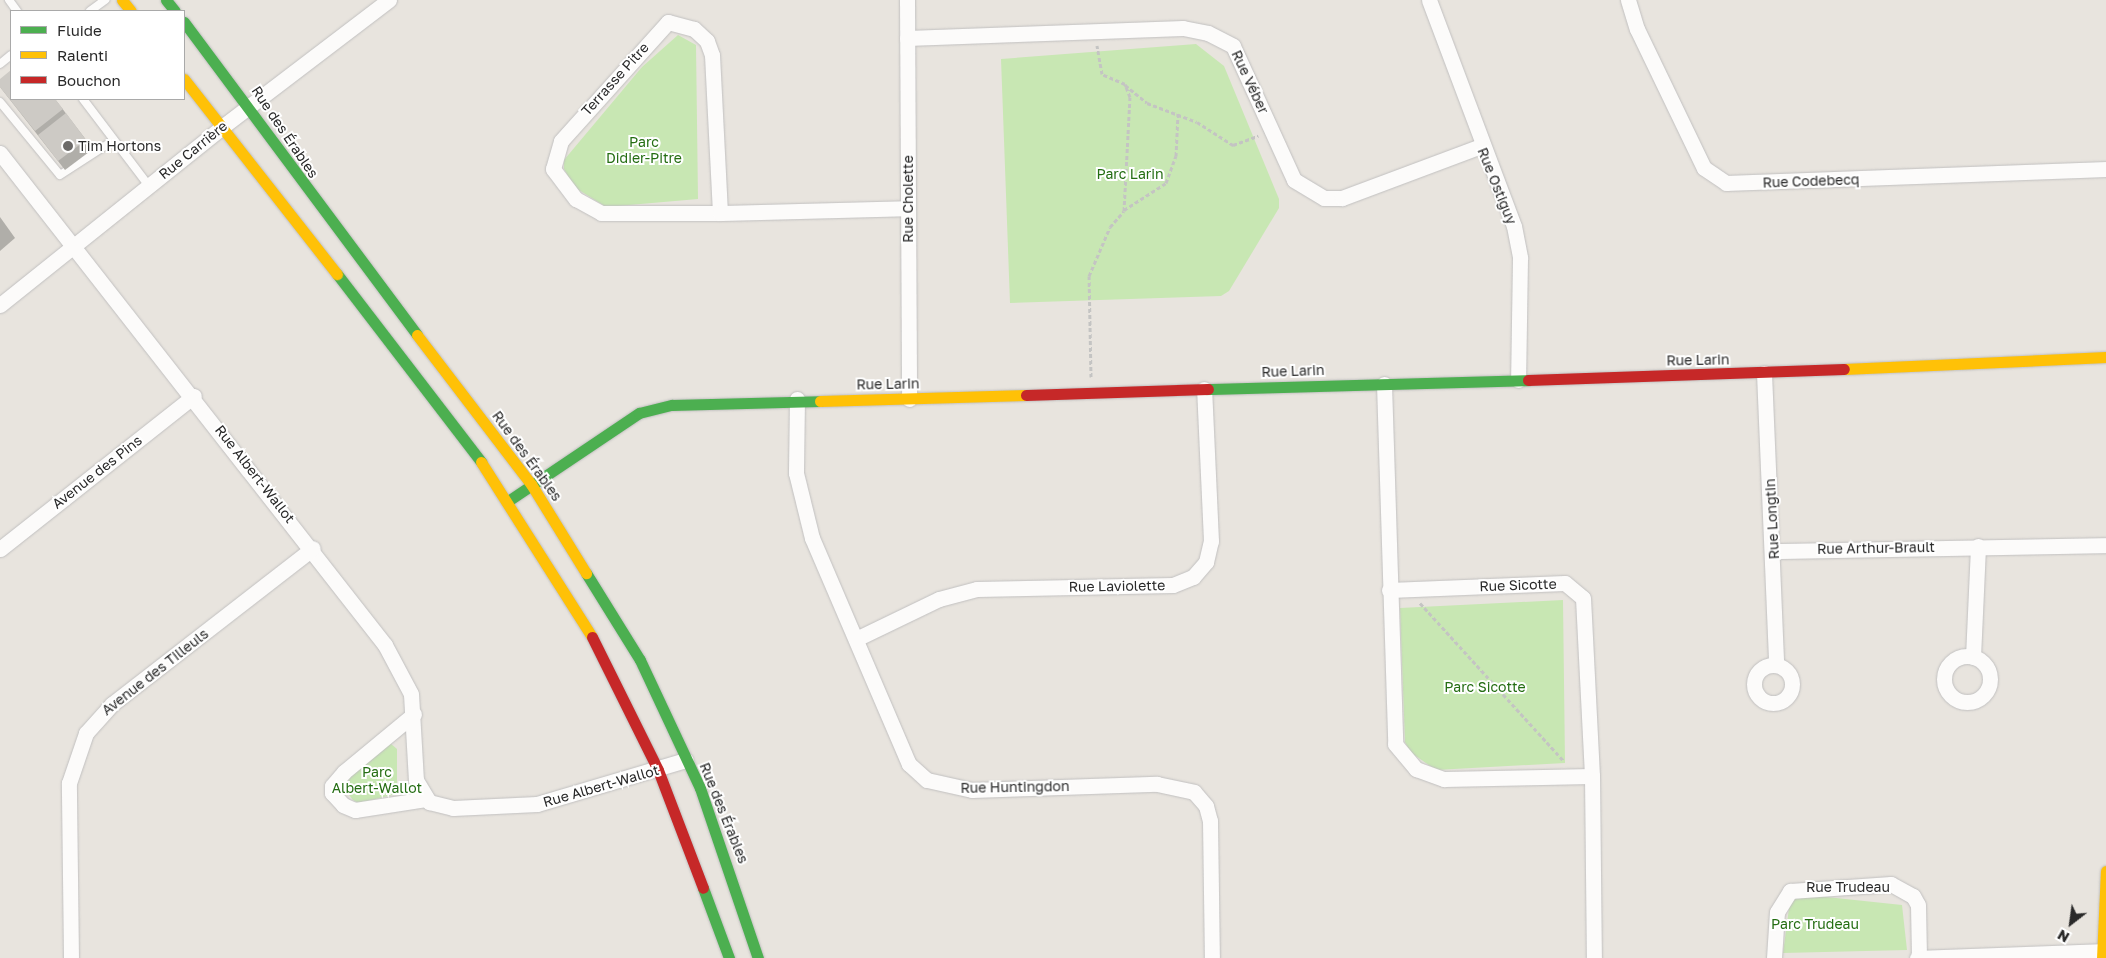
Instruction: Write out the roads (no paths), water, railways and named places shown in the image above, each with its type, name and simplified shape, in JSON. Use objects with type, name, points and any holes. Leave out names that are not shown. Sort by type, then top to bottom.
[{"type":"street","points":[[122,0],[130,10]]},
{"type":"street","points":[[166,0],[174,10]]},
{"type":"street","name":"Rue Carrière","points":[[0,305],[222,127],[389,0]]},
{"type":"street","name":"Rue Cholette","points":[[907,0],[909,399]]},
{"type":"street","name":"Rue Ostiguy","points":[[1429,0],[1481,146],[1514,226],[1520,258],[1518,380]]},
{"type":"street","name":"Rue Codebecq","points":[[1628,0],[1637,29],[1704,168],[1726,182],[2106,169]]},
{"type":"street","name":"Terrasse Pitre","points":[[720,213],[712,55],[707,41],[694,29],[668,22],[560,141],[554,169],[576,199],[600,213],[720,213],[908,208]]},
{"type":"street","name":"Rue des Érables","points":[[185,23],[250,106],[309,195],[531,484],[640,660],[686,760],[748,916],[758,958]]},
{"type":"street","name":"Rue Véber","points":[[907,38],[1182,28],[1208,33],[1233,46],[1298,185],[1324,198],[1342,198],[1481,146]]},
{"type":"street","points":[[185,79],[462,433],[582,617],[658,770],[729,958]]},
{"type":"street","name":"Rue Albert-Wallot","points":[[0,153],[76,244],[385,645],[412,694],[416,780],[427,799],[439,807],[453,808],[537,804],[658,770],[686,760]]},
{"type":"street","name":"Rue Larin","points":[[508,501],[639,413],[672,405],[797,399],[909,399],[1764,373],[2106,357]]},
{"type":"street","name":"Rue Longtin","points":[[1764,373],[1774,551],[1776,665]]},
{"type":"street","points":[[1384,384],[1393,728],[1404,758],[1428,776],[1444,779],[1592,776]]},
{"type":"street","name":"Rue Laviolette","points":[[856,639],[940,599],[977,589],[1173,585],[1193,578],[1206,562],[1210,541],[1204,389]]},
{"type":"street","name":"Avenue des Pins","points":[[0,549],[194,396]]},
{"type":"street","name":"Rue Huntingdon","points":[[797,399],[796,472],[803,505],[856,639],[909,764],[927,780],[972,790],[1157,784],[1194,792],[1206,806],[1210,822],[1212,958]]},
{"type":"street","name":"Rue Arthur-Brault","points":[[1774,551],[2106,545]]},
{"type":"street","points":[[1973,657],[1978,546]]},
{"type":"street","name":"Avenue des Tilleuls","points":[[70,958],[69,784],[86,733],[112,704],[312,548]]},
{"type":"street","name":"Rue Sicotte","points":[[1389,590],[1558,583],[1578,592],[1587,620],[1592,776],[1594,958]]},
{"type":"street","name":"Rue Albert-Wallot","points":[[414,714],[344,772],[332,786],[332,793],[343,805],[355,810],[427,799]]},
{"type":"street","points":[[2104,951],[2106,871]]},
{"type":"street","name":"Rue Trudeau","points":[[1774,958],[1776,912],[1790,890],[1882,884],[1904,890],[1918,905],[1918,958],[2104,951]]},
{"type":"lane","points":[[91,10],[105,0]]},
{"type":"lane","points":[[0,64],[10,56]]},
{"type":"lane","points":[[84,100],[149,186]]},
{"type":"lane","points":[[0,102],[60,175],[114,140]]},
{"type":"place","name":"Tim Hortons","points":[[68,146]]},
{"type":"park label","name":"Parc Didier-Pitre","points":[[644,150]]},
{"type":"park label","name":"Parc Larin","points":[[1130,174]]},
{"type":"park label","name":"Parc Sicotte","points":[[1485,687]]},
{"type":"park label","name":"Parc Albert-Wallot","points":[[377,780]]},
{"type":"park label","name":"Parc Trudeau","points":[[1815,924]]}]
